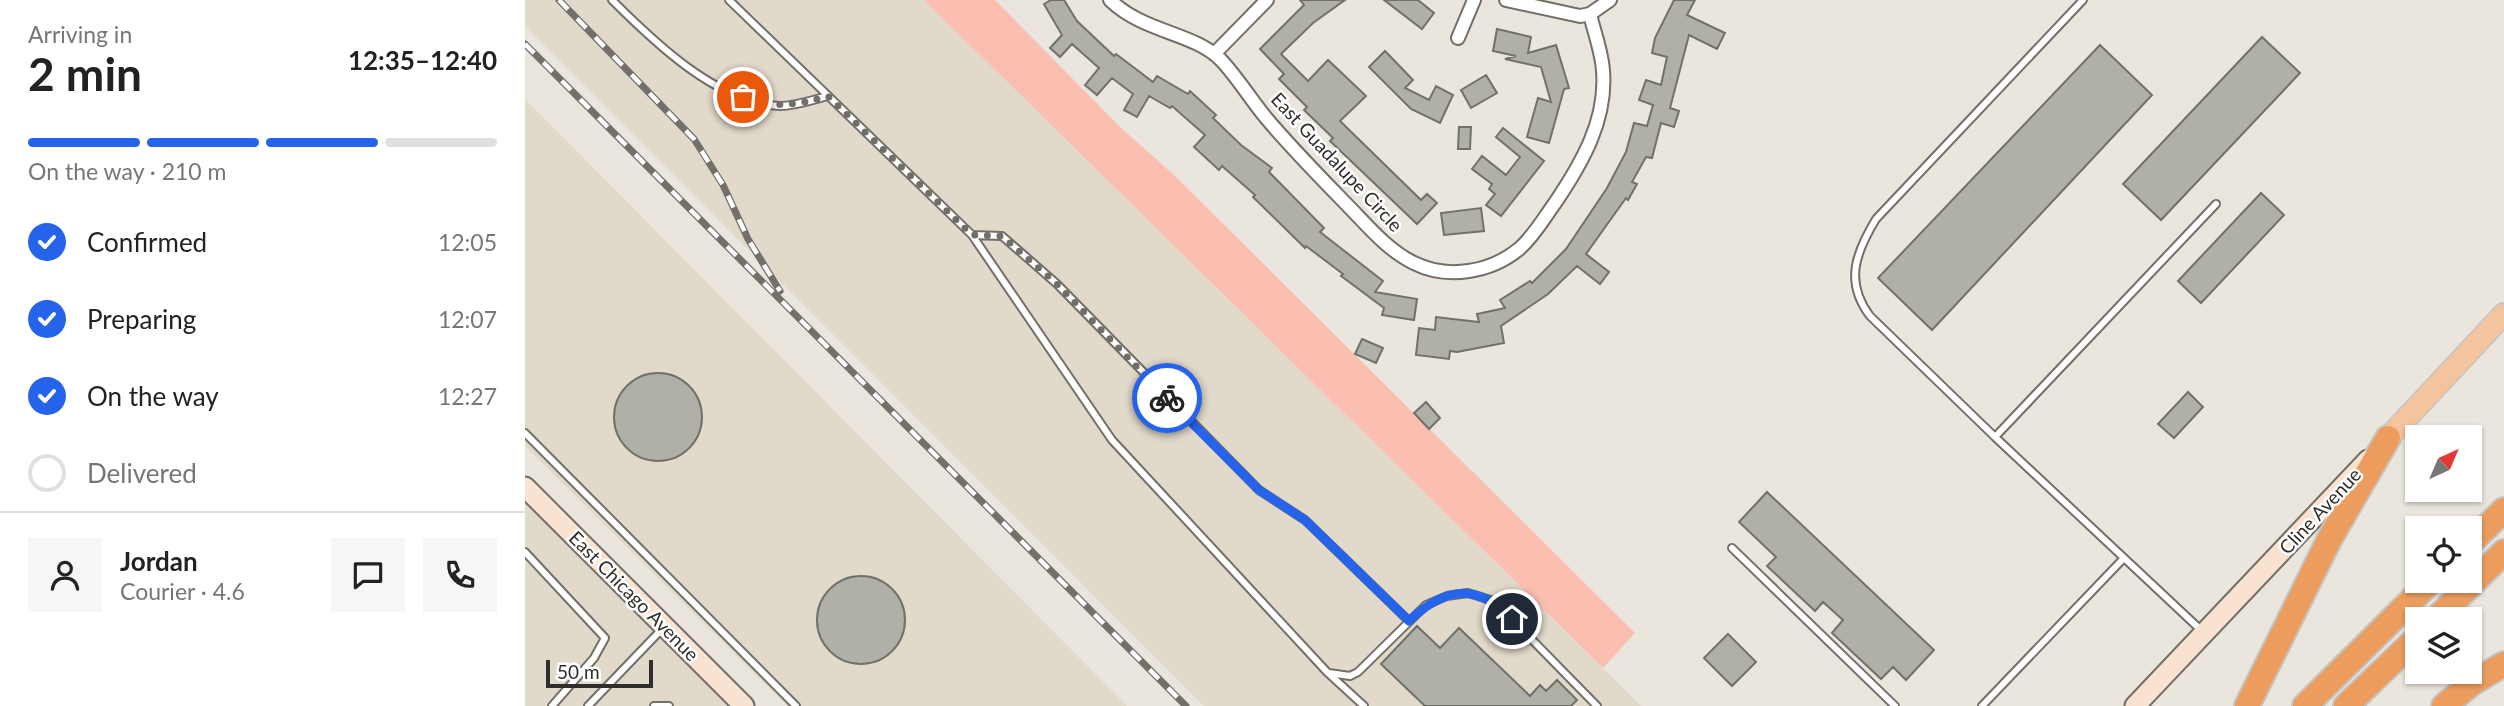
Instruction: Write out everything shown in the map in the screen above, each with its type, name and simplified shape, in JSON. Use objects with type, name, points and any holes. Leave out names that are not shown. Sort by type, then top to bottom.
[{"type":"highway","points":[[2247,706],[2329,540],[2388,439]]},
{"type":"highway","points":[[2482,531],[2504,510]]},
{"type":"highway","points":[[2448,607],[2504,552]]},
{"type":"highway","points":[[2305,706],[2419,593]]},
{"type":"highway","points":[[2346,706],[2405,649]]},
{"type":"highway","points":[[2444,706],[2472,683],[2504,666]]},
{"type":"main road","name":"Cline Avenue","points":[[2135,706],[2504,314]]},
{"type":"main road","name":"East Chicago Avenue","points":[[525,487],[744,706]]},
{"type":"main road","points":[[2464,706],[2504,666]]},
{"type":"street","points":[[1110,0],[1122,11],[1150,27],[1214,54],[1267,0]]},
{"type":"street","points":[[1458,38],[1474,0]]},
{"type":"street","points":[[1506,0],[1562,13],[1590,14],[1610,0]]},
{"type":"street","name":"East Guadalupe Circle","points":[[1214,54],[1295,150],[1386,244],[1402,257],[1425,268],[1459,272],[1490,266],[1521,247],[1579,165],[1597,122],[1604,87],[1603,68],[1590,14]]},
{"type":"lane","points":[[612,0],[659,44],[699,74],[729,92],[757,103],[782,106],[828,96]]},
{"type":"lane","points":[[729,0],[972,235],[1112,440],[1327,672],[1364,706]]},
{"type":"lane","points":[[2083,0],[1876,219],[1859,247],[1854,276],[1859,302],[1870,316],[1995,438],[2204,633]]},
{"type":"lane","points":[[1995,438],[2216,204]]},
{"type":"lane","points":[[972,235],[1002,236],[1057,284],[1259,490],[1305,520],[1409,621]]},
{"type":"lane","points":[[525,433],[796,706]]},
{"type":"lane","points":[[1732,548],[1895,706]]},
{"type":"lane","points":[[525,552],[605,638],[594,658],[552,706]]},
{"type":"lane","points":[[1982,706],[2123,559]]},
{"type":"lane","points":[[1327,672],[1350,676],[1358,672],[1426,605],[1447,596],[1468,593],[1495,601],[1597,706]]},
{"type":"lane","points":[[588,706],[665,627]]},
{"type":"lane","points":[[654,706],[669,706]]},
{"type":"shaded area","points":[[525,0],[924,0],[1641,706],[1204,706],[525,26]]},
{"type":"shaded area","points":[[924,0],[995,0],[1119,126],[1174,175],[1635,633],[1603,668]]},
{"type":"shaded area","points":[[525,99],[1127,706],[787,706],[525,446]]},
{"type":"shaded area","points":[[525,487],[744,706],[525,706]]},
{"type":"building","points":[[1051,0],[1064,0],[1077,21],[1114,56],[1116,54],[1153,82],[1157,76],[1188,94],[1190,91],[1216,115],[1213,118],[1241,145],[1272,168],[1269,172],[1324,228],[1320,232],[1383,281],[1375,292],[1417,299],[1414,320],[1382,315],[1384,308],[1341,276],[1343,274],[1306,246],[1305,248],[1253,197],[1255,195],[1222,166],[1219,170],[1194,147],[1205,135],[1172,106],[1170,108],[1149,96],[1137,117],[1124,110],[1133,94],[1112,78],[1097,95],[1085,85],[1099,68],[1072,44],[1060,57],[1050,48],[1062,35],[1044,4]]},
{"type":"building","points":[[1300,0],[1345,0],[1313,23],[1281,54],[1308,81],[1328,60],[1366,96],[1340,121],[1421,200],[1427,194],[1437,203],[1417,224],[1330,141],[1333,138],[1304,110],[1307,107],[1279,79],[1284,74],[1260,49],[1304,5]]},
{"type":"building","points":[[1384,0],[1418,0],[1434,13],[1422,29]]},
{"type":"building","points":[[1674,0],[1695,0],[1687,15],[1725,33],[1717,49],[1689,35],[1670,108],[1679,111],[1674,127],[1661,123],[1652,158],[1646,157],[1632,182],[1637,184],[1628,200],[1626,198],[1586,254],[1609,272],[1600,284],[1577,266],[1548,294],[1501,326],[1504,343],[1450,351],[1449,359],[1416,355],[1419,328],[1435,330],[1436,317],[1479,322],[1477,314],[1505,308],[1500,300],[1530,281],[1532,283],[1566,249],[1607,188],[1626,152],[1634,123],[1647,126],[1653,105],[1639,100],[1646,80],[1661,85],[1667,57],[1652,53],[1655,38]]},
{"type":"building","points":[[1497,29],[1531,37],[1528,53],[1556,45],[1569,88],[1564,89],[1549,143],[1527,137],[1538,98],[1551,102],[1541,67],[1505,59],[1516,56],[1493,51]]},
{"type":"building","points":[[2262,37],[2300,73],[2161,220],[2123,184]]},
{"type":"building","points":[[2100,45],[2152,95],[1932,330],[1878,278]]},
{"type":"building","points":[[1385,51],[1413,80],[1405,88],[1429,100],[1436,86],[1453,95],[1440,123],[1411,109],[1369,67]]},
{"type":"building","points":[[1486,75],[1497,93],[1471,108],[1461,90]]},
{"type":"building","points":[[1459,127],[1471,127],[1470,149],[1458,149]]},
{"type":"building","points":[[1503,128],[1544,161],[1501,216],[1486,205],[1495,194],[1489,189],[1492,184],[1472,169],[1482,156],[1506,175],[1520,157],[1496,137]]},
{"type":"building","points":[[2261,193],[2284,215],[2201,303],[2178,281]]},
{"type":"building","points":[[1481,208],[1484,231],[1444,235],[1441,213]]},
{"type":"building","points":[[1362,339],[1383,348],[1376,363],[1355,354]]},
{"type":"building","points":[[658,373],[683,380],[695,392],[702,417],[695,442],[683,454],[658,461],[633,454],[621,442],[614,417],[621,392],[633,380]]},
{"type":"building","points":[[2188,392],[2203,407],[2174,438],[2158,424]]},
{"type":"building","points":[[1426,402],[1440,418],[1429,429],[1414,413]]},
{"type":"building","points":[[1767,492],[1934,650],[1906,680],[1893,667],[1881,679],[1832,633],[1843,620],[1823,602],[1815,611],[1767,566],[1776,557],[1739,522]]},
{"type":"building","points":[[861,576],[886,583],[898,595],[905,620],[898,645],[886,657],[861,664],[836,657],[824,645],[817,620],[824,595],[836,583]]},
{"type":"building","points":[[1417,626],[1440,648],[1459,628],[1530,696],[1540,685],[1546,691],[1557,680],[1577,700],[1571,706],[1425,706],[1381,664]]},
{"type":"building","points":[[1728,634],[1756,662],[1732,686],[1704,658]]},
{"type":"railway","points":[[559,0],[694,139],[723,185],[748,239],[780,291]]},
{"type":"railway","points":[[525,44],[1186,706]]},
{"type":"way so far","points":[[743,97],[757,103],[782,106],[828,96],[972,235],[1002,236],[1057,284],[1167,398]]},
{"type":"route","points":[[1167,398],[1259,490],[1305,520],[1409,621],[1426,605],[1447,596],[1468,593],[1495,601],[1512,619]]}]
